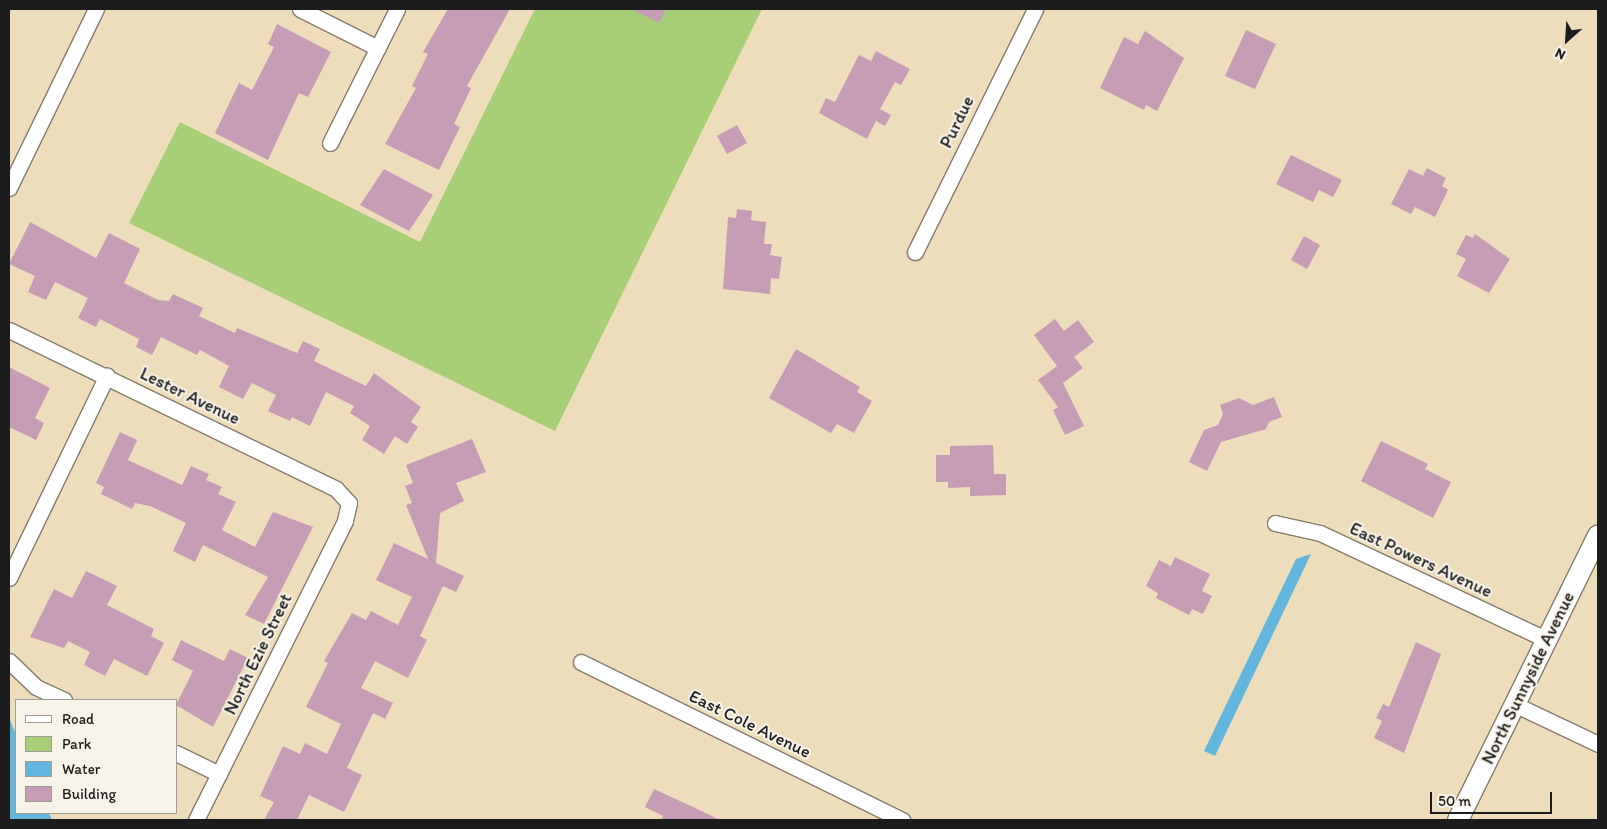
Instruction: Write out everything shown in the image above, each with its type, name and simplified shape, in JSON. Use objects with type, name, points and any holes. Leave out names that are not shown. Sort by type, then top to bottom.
[{"type":"main road","name":"North Sunnyside Avenue","points":[[1458,820],[1598,536]]},
{"type":"street","points":[[9,188],[96,9]]},
{"type":"street","points":[[300,9],[378,48]]},
{"type":"street","points":[[330,143],[397,9]]},
{"type":"street","name":"Purdue","points":[[915,252],[1035,9]]},
{"type":"street","name":"Lester Avenue","points":[[9,330],[106,375],[336,489],[349,503]]},
{"type":"street","points":[[9,578],[106,375]]},
{"type":"street","name":"North Ezie Street","points":[[196,820],[345,521],[349,503]]},
{"type":"street","name":"East Powers Avenue","points":[[1275,523],[1320,533],[1547,640]]},
{"type":"street","points":[[9,661],[36,687],[62,699]]},
{"type":"street","name":"East Cole Avenue","points":[[581,662],[902,820]]},
{"type":"street","points":[[1516,705],[1598,744]]},
{"type":"street","points":[[178,754],[220,774]]},
{"type":"green space","points":[[535,9],[762,9],[555,431],[129,223],[180,122],[420,242]]},
{"type":"water","points":[[1311,554],[1215,756],[1204,751],[1296,559]]},
{"type":"water","points":[[9,717],[15,732],[15,814],[49,814],[52,820],[9,820]]},
{"type":"building","points":[[448,9],[510,9],[467,86],[471,88],[454,124],[460,127],[439,170],[385,144],[416,88],[412,86],[428,54],[423,52]]},
{"type":"building","points":[[631,9],[666,9],[659,23]]},
{"type":"building","points":[[277,24],[331,52],[308,97],[299,93],[268,160],[215,133],[239,83],[252,90],[274,47],[268,44]]},
{"type":"building","points":[[1246,30],[1276,44],[1255,89],[1225,76]]},
{"type":"building","points":[[1145,31],[1184,58],[1157,111],[1146,105],[1144,110],[1100,88],[1124,37],[1138,44]]},
{"type":"building","points":[[876,51],[910,69],[901,85],[895,82],[880,109],[891,115],[885,126],[876,121],[867,139],[819,113],[826,98],[835,102],[859,55],[871,61]]},
{"type":"building","points":[[737,125],[747,143],[727,154],[717,136]]},
{"type":"building","points":[[1291,155],[1342,180],[1333,197],[1319,190],[1313,202],[1276,184]]},
{"type":"building","points":[[1427,168],[1446,178],[1442,186],[1448,190],[1435,217],[1415,207],[1411,214],[1391,204],[1409,169],[1423,176]]},
{"type":"building","points":[[384,169],[433,195],[409,231],[360,205]]},
{"type":"building","points":[[737,209],[752,211],[751,220],[766,222],[764,244],[772,244],[770,255],[782,257],[779,279],[771,278],[770,294],[723,289],[728,217],[736,218]]},
{"type":"building","points":[[30,222],[96,258],[109,233],[140,249],[124,283],[158,300],[169,301],[173,294],[203,308],[199,316],[235,333],[237,328],[297,353],[303,341],[320,349],[314,361],[366,386],[374,373],[421,407],[411,422],[418,427],[407,444],[395,436],[384,454],[362,440],[370,426],[350,413],[354,406],[326,392],[310,426],[292,417],[290,421],[268,411],[276,395],[252,383],[243,399],[219,387],[229,366],[200,350],[197,355],[161,337],[152,355],[136,347],[139,339],[100,319],[96,327],[78,318],[88,298],[55,282],[46,300],[28,292],[35,276],[9,264]]},
{"type":"building","points":[[1475,234],[1510,259],[1489,293],[1457,276],[1466,259],[1456,254],[1466,235],[1473,238]]},
{"type":"building","points":[[1304,236],[1320,245],[1307,269],[1291,260]]},
{"type":"building","points":[[1055,319],[1064,331],[1078,320],[1094,342],[1074,357],[1083,368],[1063,383],[1084,426],[1065,435],[1053,410],[1058,407],[1038,380],[1057,366],[1034,335]]},
{"type":"building","points":[[796,349],[860,387],[857,392],[872,401],[854,433],[837,424],[831,433],[769,398]]},
{"type":"building","points":[[9,367],[50,388],[35,418],[44,423],[36,440],[9,427]]},
{"type":"building","points":[[1274,397],[1282,417],[1269,422],[1266,429],[1221,442],[1207,471],[1189,462],[1204,430],[1218,425],[1223,414],[1220,405],[1239,398],[1253,405]]},
{"type":"building","points":[[120,432],[137,440],[128,460],[182,485],[191,466],[209,474],[206,480],[222,487],[218,494],[236,502],[222,530],[255,547],[273,512],[313,527],[264,624],[245,615],[268,577],[203,545],[195,562],[173,551],[186,523],[150,506],[135,503],[132,509],[101,494],[104,487],[96,483]]},
{"type":"building","points":[[472,439],[486,472],[456,483],[464,501],[440,513],[436,563],[464,576],[456,592],[443,586],[420,636],[427,640],[408,678],[375,661],[361,688],[393,703],[385,719],[373,713],[347,768],[362,775],[344,812],[309,795],[297,820],[264,820],[274,802],[260,796],[283,746],[300,754],[305,743],[327,754],[341,724],[306,707],[328,663],[324,661],[352,613],[366,620],[371,611],[398,625],[412,597],[376,580],[394,543],[428,559],[406,505],[412,503],[405,486],[413,483],[406,465]]},
{"type":"building","points":[[1381,441],[1428,464],[1425,469],[1451,482],[1433,518],[1361,481]]},
{"type":"building","points":[[993,445],[994,474],[1006,474],[1006,495],[970,496],[970,487],[948,488],[948,482],[936,482],[936,455],[950,455],[950,446]]},
{"type":"building","points":[[1175,557],[1210,574],[1202,591],[1212,596],[1203,614],[1192,609],[1189,615],[1156,598],[1158,593],[1146,586],[1159,560],[1171,566]]},
{"type":"building","points":[[86,571],[117,586],[107,605],[154,629],[151,636],[164,643],[147,676],[114,659],[105,676],[84,665],[90,652],[68,641],[64,648],[30,637],[54,589],[72,598]]},
{"type":"building","points":[[181,640],[224,661],[230,649],[248,658],[213,727],[178,706],[178,701],[193,671],[172,660]]},
{"type":"building","points":[[1416,642],[1441,654],[1404,753],[1374,738],[1382,721],[1376,718],[1383,704],[1389,707]]},
{"type":"building","points":[[654,789],[720,820],[661,820],[663,816],[645,807]]}]
